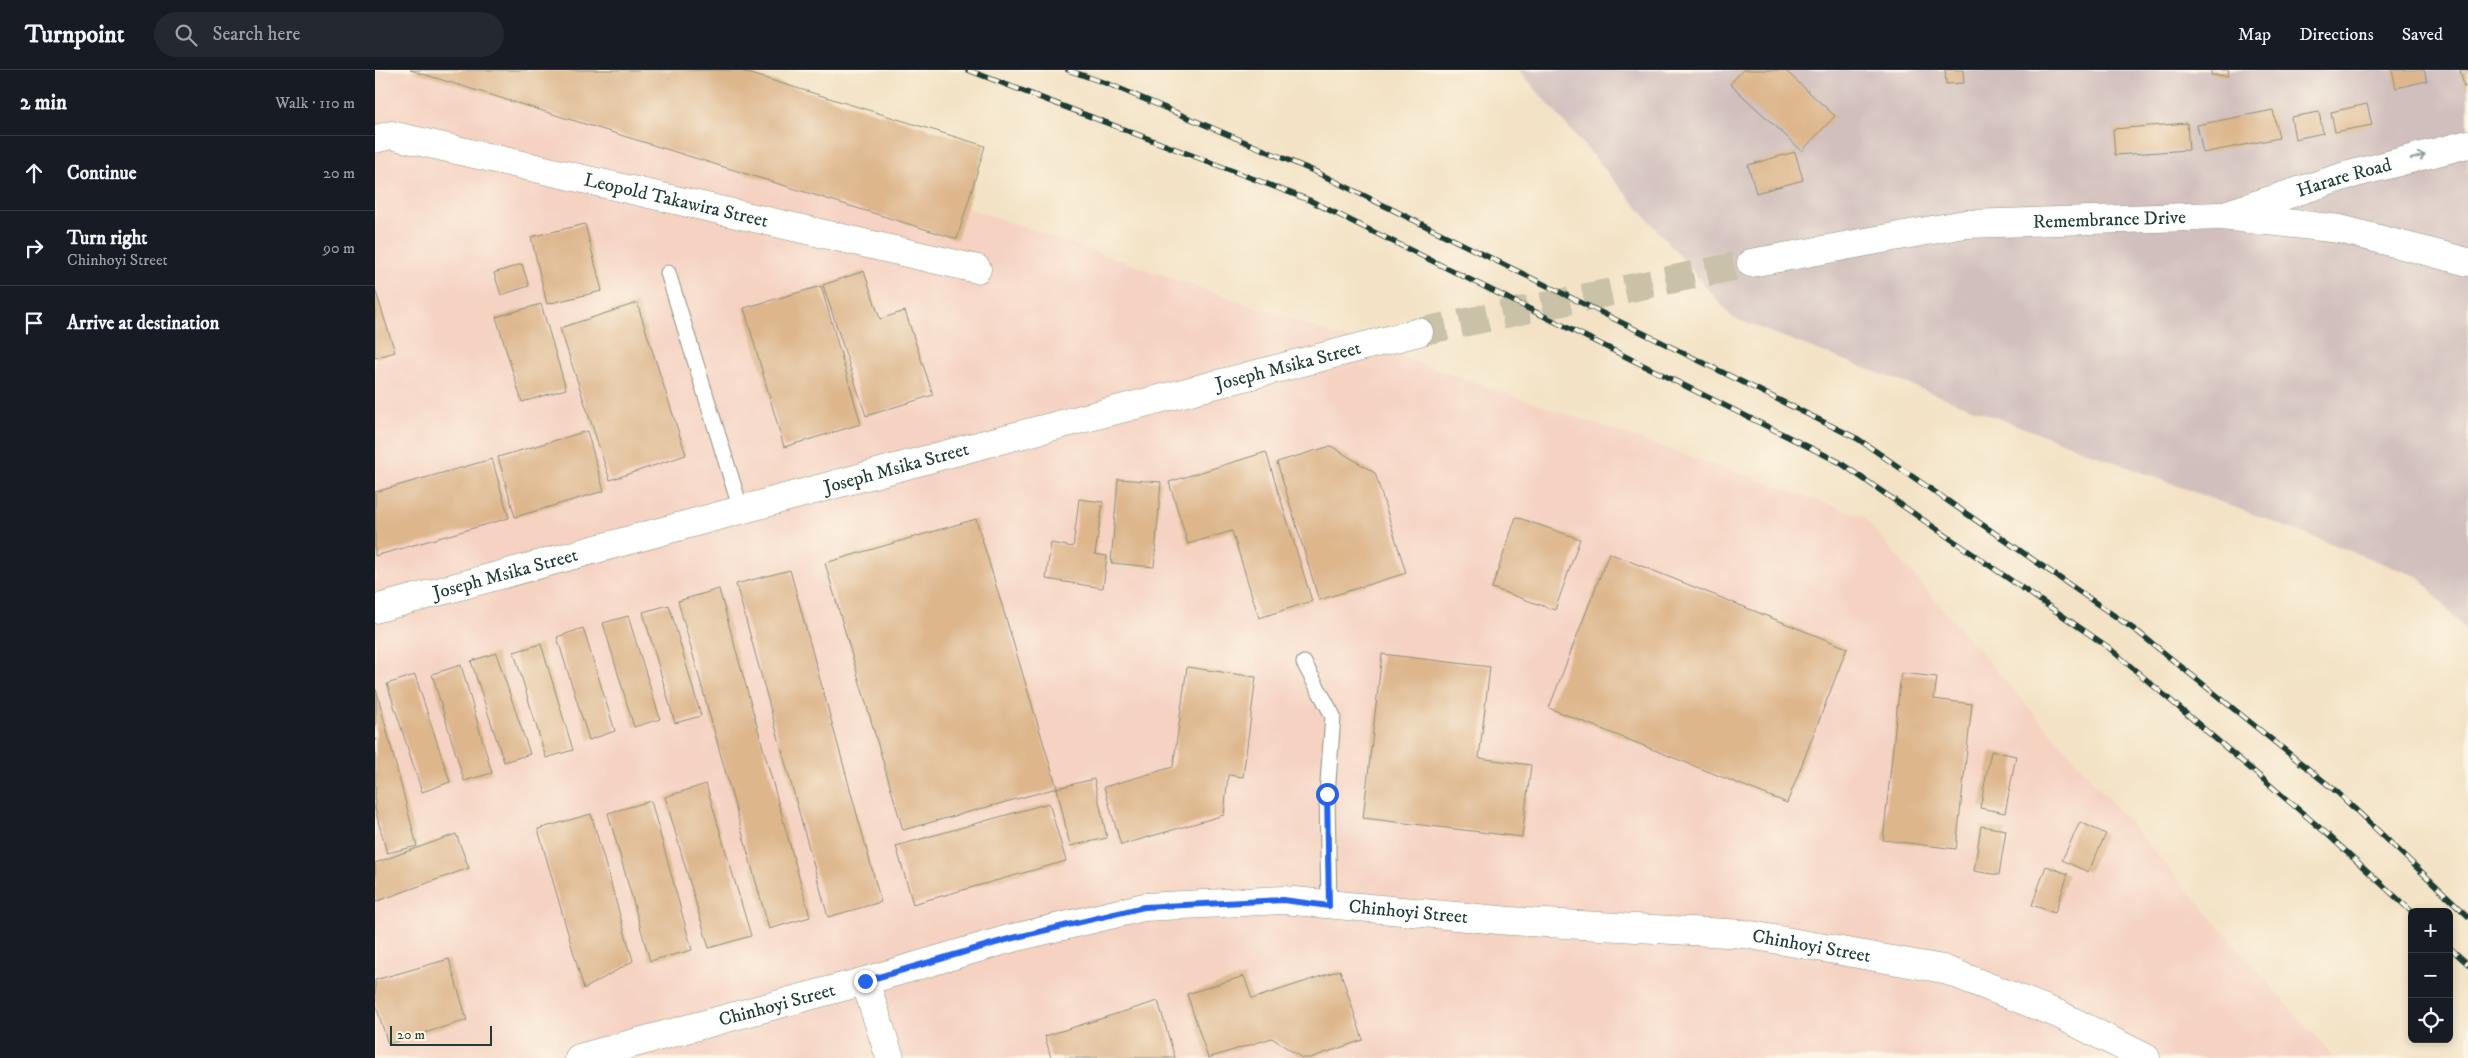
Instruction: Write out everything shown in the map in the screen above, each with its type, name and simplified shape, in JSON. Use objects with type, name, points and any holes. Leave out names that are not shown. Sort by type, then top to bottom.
[{"type":"street","name":"Leopold Takawira Street","points":[[375,139],[391,135],[977,269]]},
{"type":"street","name":"Harare Road","points":[[2221,216],[2345,176],[2468,144]]},
{"type":"street","name":"Remembrance Drive","points":[[1751,263],[1965,224],[2221,216],[2340,229],[2468,262]]},
{"type":"street","name":"Joseph Msika Street","points":[[375,609],[977,446],[1419,332]]},
{"type":"street","name":"Chinhoyi Street","points":[[579,1058],[865,981],[1009,939],[1144,907],[1283,900],[1329,906],[1510,921],[1745,934],[1943,969],[2058,1014],[2146,1058]]},
{"type":"street","points":[[865,981],[890,1058]]},
{"type":"lane","points":[[668,273],[741,510]]},
{"type":"lane","points":[[1304,663],[1333,716],[1327,794],[1329,906]]},
{"type":"shaded area","points":[[375,70],[567,70],[1862,516],[2334,1058],[375,1058]]},
{"type":"shaded area","points":[[1519,70],[2468,70],[2468,633],[2419,577],[1733,318]]},
{"type":"building","points":[[410,70],[738,70],[985,146],[957,239]]},
{"type":"building","points":[[1743,70],[1785,70],[1835,116],[1802,151],[1730,84]]},
{"type":"building","points":[[1945,70],[1963,70],[1964,83],[1946,84]]},
{"type":"building","points":[[2211,70],[2229,70],[2228,76],[2211,75]]},
{"type":"building","points":[[2392,70],[2424,70],[2427,81],[2396,88]]},
{"type":"building","points":[[2460,70],[2468,70],[2468,86],[2464,87]]},
{"type":"building","points":[[2367,104],[2372,125],[2335,132],[2331,112]]},
{"type":"building","points":[[2273,110],[2279,138],[2203,153],[2197,125]]},
{"type":"building","points":[[2319,112],[2323,133],[2295,139],[2291,117]]},
{"type":"building","points":[[2187,123],[2189,150],[2115,155],[2113,129]]},
{"type":"building","points":[[1795,152],[1803,180],[1756,193],[1748,165]]},
{"type":"building","points":[[585,224],[602,291],[547,304],[531,237]]},
{"type":"building","points":[[522,264],[529,286],[501,295],[494,273]]},
{"type":"building","points":[[864,271],[880,319],[905,311],[933,395],[866,416],[823,285]]},
{"type":"building","points":[[821,286],[861,424],[784,447],[744,308]]},
{"type":"building","points":[[375,289],[395,352],[375,358]]},
{"type":"building","points":[[637,303],[686,455],[610,480],[560,328]]},
{"type":"building","points":[[541,304],[566,389],[522,402],[496,317]]},
{"type":"building","points":[[587,431],[604,491],[515,517],[498,457]]},
{"type":"building","points":[[1331,446],[1375,473],[1406,573],[1319,600],[1277,462]]},
{"type":"building","points":[[1266,452],[1312,601],[1259,618],[1232,531],[1188,544],[1169,482]]},
{"type":"building","points":[[492,459],[509,518],[375,556],[375,492]]},
{"type":"building","points":[[1118,479],[1161,482],[1154,567],[1111,563]]},
{"type":"building","points":[[1079,499],[1103,502],[1095,554],[1107,556],[1103,588],[1046,579],[1051,543],[1073,547]]},
{"type":"building","points":[[1516,517],[1580,539],[1555,610],[1492,588]]},
{"type":"building","points":[[976,519],[1057,788],[903,830],[825,563]]},
{"type":"building","points":[[1609,553],[1847,648],[1787,803],[1549,708]]},
{"type":"building","points":[[790,570],[881,902],[828,917],[736,584]]},
{"type":"building","points":[[719,589],[810,917],[769,929],[678,601]]},
{"type":"building","points":[[669,605],[701,716],[675,723],[643,612]]},
{"type":"building","points":[[628,616],[660,719],[634,727],[603,623]]},
{"type":"building","points":[[583,628],[615,731],[589,740],[557,637]]},
{"type":"building","points":[[541,644],[573,750],[546,758],[514,652]]},
{"type":"building","points":[[496,653],[530,754],[504,762],[471,661]]},
{"type":"building","points":[[1382,654],[1490,667],[1479,758],[1531,765],[1522,837],[1363,818]]},
{"type":"building","points":[[461,665],[492,773],[464,781],[432,674]]},
{"type":"building","points":[[1187,667],[1256,677],[1243,777],[1228,775],[1224,815],[1121,845],[1104,787],[1173,767]]},
{"type":"building","points":[[1901,673],[1937,677],[1934,699],[1972,704],[1956,849],[1883,840]]},
{"type":"building","points":[[415,675],[450,782],[422,792],[387,684]]},
{"type":"building","points":[[376,689],[417,846],[387,853],[375,809]]},
{"type":"building","points":[[1991,751],[2016,756],[2005,813],[1980,808]]},
{"type":"building","points":[[1094,779],[1107,838],[1070,846],[1057,788]]},
{"type":"building","points":[[706,784],[751,936],[709,948],[665,797]]},
{"type":"building","points":[[651,801],[692,950],[650,961],[608,813]]},
{"type":"building","points":[[1049,803],[1066,861],[913,904],[896,846]]},
{"type":"building","points":[[591,814],[633,961],[584,989],[538,829]]},
{"type":"building","points":[[2080,822],[2106,834],[2088,872],[2062,860]]},
{"type":"building","points":[[1981,826],[2006,830],[1999,875],[1974,871]]},
{"type":"building","points":[[456,834],[469,868],[375,902],[375,863]]},
{"type":"building","points":[[2046,866],[2068,874],[2055,913],[2032,905]]},
{"type":"building","points":[[449,959],[467,1020],[388,1044],[375,1002],[375,980]]},
{"type":"building","points":[[1340,970],[1363,1040],[1310,1058],[1302,1058],[1272,1038],[1208,1058],[1187,994],[1244,976],[1252,999]]},
{"type":"building","points":[[1158,1001],[1175,1058],[1051,1058],[1045,1036]]},
{"type":"tunnel","points":[[1419,332],[1751,263]]},
{"type":"railway","points":[[968,70],[1309,200],[1839,462],[2108,647],[2326,833],[2408,908]]},
{"type":"railway","points":[[1068,70],[1111,85],[1316,172],[1858,439],[2138,632],[2337,792],[2468,916]]},
{"type":"railway","points":[[2453,951],[2468,964]]},
{"type":"route","points":[[865,981],[1009,939],[1144,907],[1283,900],[1329,906],[1327,794]]}]
